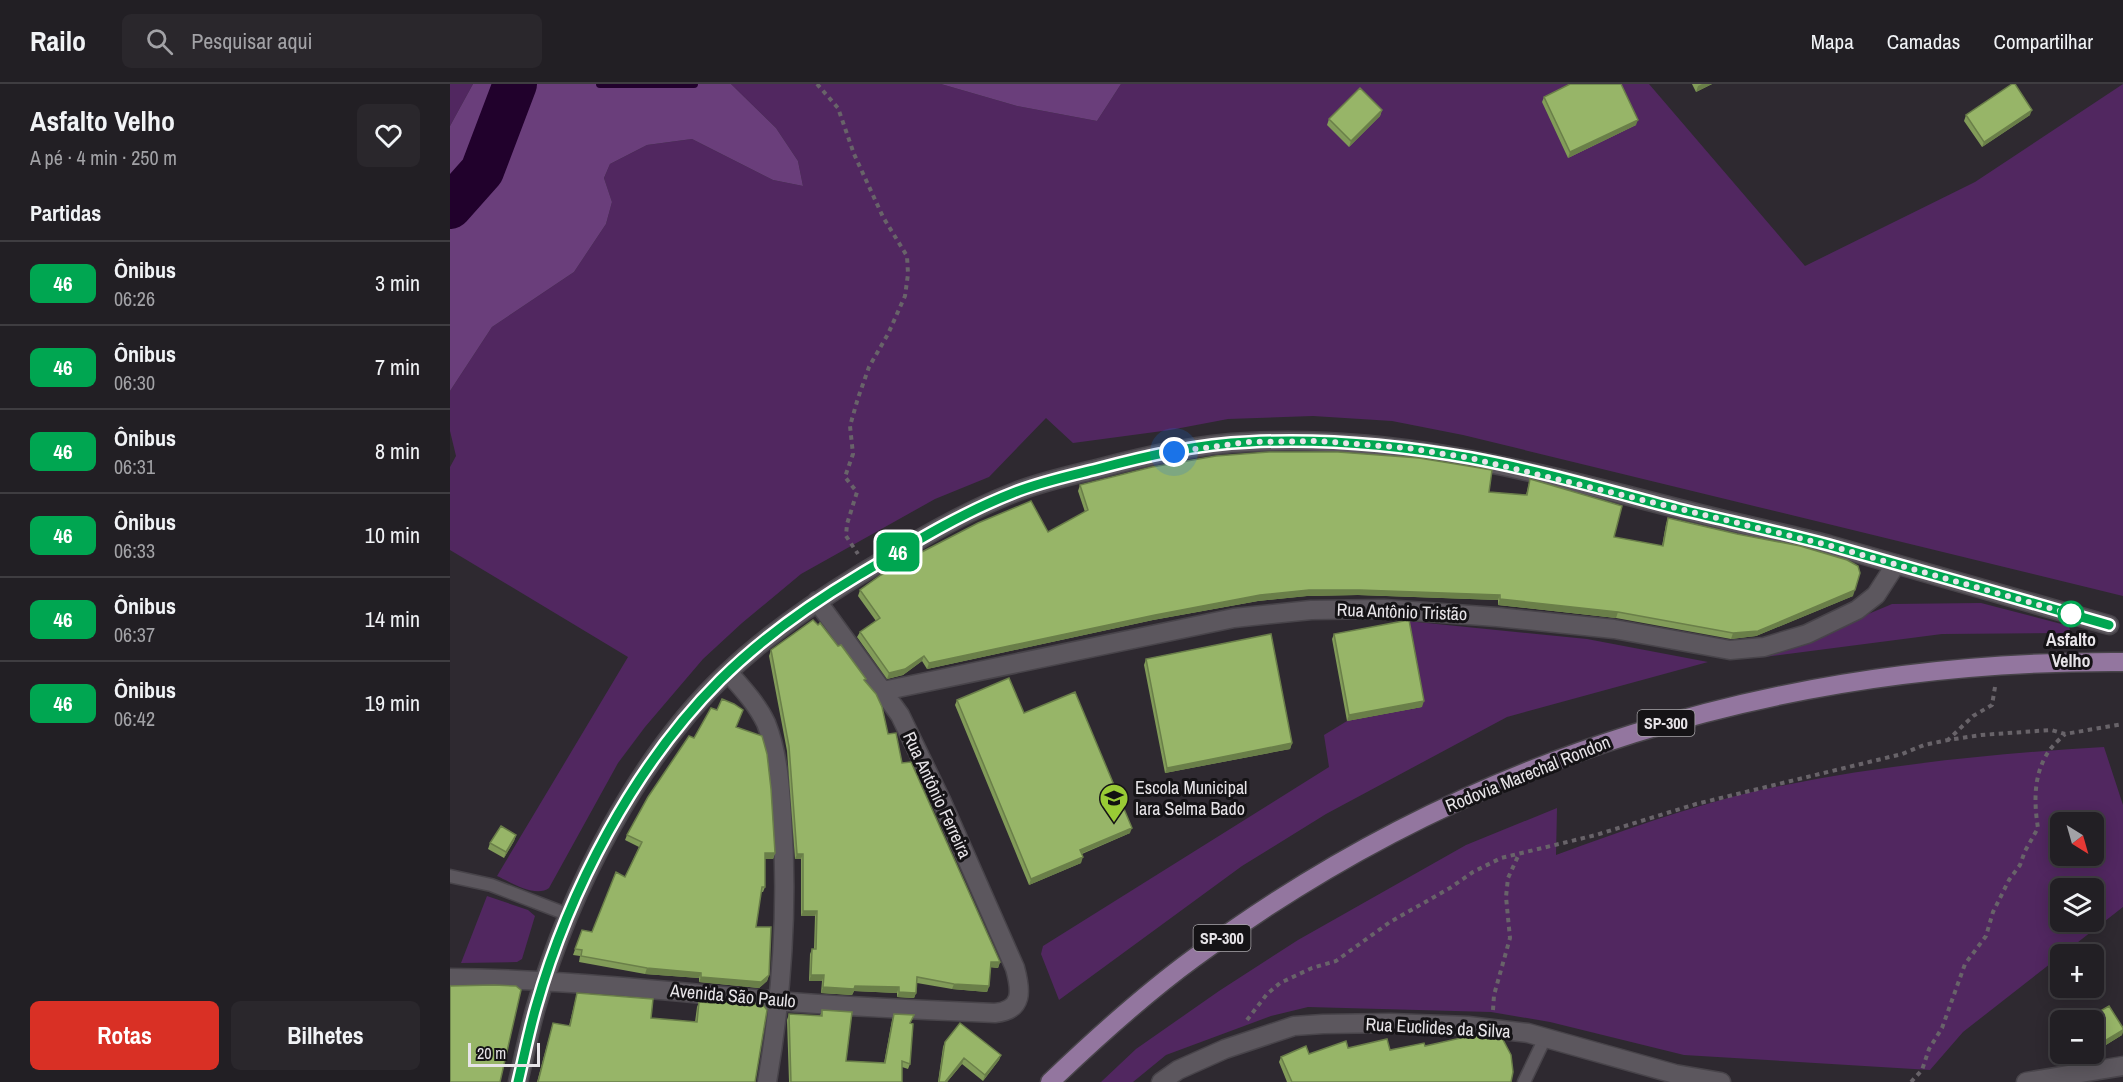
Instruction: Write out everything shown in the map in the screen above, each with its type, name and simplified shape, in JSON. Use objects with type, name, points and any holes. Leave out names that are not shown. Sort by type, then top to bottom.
[{"type":"main road","name":"Rodovia Marechal Rondon","points":[[1050,1082],[1115,1020],[1193,958],[1276,901],[1361,849],[1450,804],[1563,757],[1637,731],[1733,704],[1831,684],[1930,671],[2077,662],[2123,662]]},
{"type":"street","points":[[518,1082],[537,1005],[569,915],[604,842],[642,778],[663,746],[696,705],[728,672],[757,647],[817,601],[979,508],[1013,492],[1041,483],[1122,462],[1209,445],[1308,441],[1407,448],[1470,458],[1824,544],[2109,625]]},
{"type":"street","name":"Rua Antônio Tristão","points":[[883,691],[1234,618],[1311,610],[1384,609],[1497,617],[1614,629],[1730,650],[1764,647],[1807,634],[1857,610],[1876,595],[1896,564]]},
{"type":"street","name":"Rua Antônio Ferreira","points":[[817,601],[883,691],[905,726],[941,800],[1015,968],[1020,987],[1019,996],[1013,1006]]},
{"type":"street","points":[[728,672],[760,713],[773,744],[776,761],[784,865],[783,936],[778,1021],[768,1082]]},
{"type":"street","name":"Avenida São Paulo","points":[[450,978],[545,980],[779,1001],[995,1013],[1013,1006]]},
{"type":"street","name":"Rua Euclides da Silva","points":[[1161,1082],[1178,1070],[1225,1049],[1294,1026],[1391,1023],[1492,1028],[1545,1038],[1676,1074],[1720,1082]]},
{"type":"street","points":[[2026,1082],[2123,1066]]},
{"type":"lane","points":[[450,876],[491,885],[569,915]]},
{"type":"lane","points":[[1524,1082],[1545,1038]]},
{"type":"path","points":[[817,84],[838,108],[854,154],[873,196],[907,256],[908,274],[905,296],[870,368],[850,426],[853,454],[845,477],[856,492],[846,536],[868,570]]},
{"type":"path","points":[[1948,740],[1972,716],[1992,705],[1999,666]]},
{"type":"path","points":[[1246,1022],[1267,994],[1280,983],[1312,968],[1336,961],[1390,922],[1450,888],[1473,872],[1501,858],[1596,835],[1696,804],[1902,754],[1924,745],[1981,735],[2051,730],[2065,734],[2123,724]]},
{"type":"path","points":[[1911,1082],[1922,1070],[1929,1049],[1942,1028],[1965,964],[1986,936],[1993,912],[2038,828],[2034,807],[2039,773],[2049,750],[2065,734]]},
{"type":"path","points":[[1492,1028],[1494,995],[1510,938],[1506,897],[1508,878],[1520,854]]},
{"type":"shaded area","points":[[450,84],[473,84],[450,126]]},
{"type":"shaded area","points":[[473,84],[731,84],[776,128],[798,161],[803,186],[773,180],[692,139],[647,145],[610,164],[604,178],[612,202],[606,224],[574,272],[492,327],[450,391],[450,126]]},
{"type":"shaded area","points":[[731,84],[941,84],[1017,106],[1097,121],[1121,84],[1649,84],[1805,266],[1975,182],[2123,84],[2123,596],[1463,435],[1392,421],[1313,416],[1228,419],[1170,430],[1073,443],[1046,418],[989,477],[935,499],[801,574],[742,623],[703,659],[645,727],[618,763],[549,888],[537,891],[523,888],[497,876],[628,657],[450,550],[450,467],[456,456],[450,431],[450,391],[492,327],[574,272],[606,224],[612,202],[604,178],[610,164],[647,145],[692,139],[773,180],[803,186],[798,161],[776,128]]},
{"type":"shaded area","points":[[941,84],[1121,84],[1097,121],[1017,106]]},
{"type":"shaded area","points":[[1981,603],[2069,626],[2070,630],[2067,633],[1942,634],[1756,658],[1773,654],[1892,604]]},
{"type":"shaded area","points":[[1407,621],[1587,639],[1708,662],[1507,717],[1326,814],[1242,866],[1059,1000],[1041,954],[1043,946],[1329,767],[1324,735],[1347,721],[1422,707]]},
{"type":"shaded area","points":[[2104,747],[2123,805],[2123,907],[2104,922],[2104,878],[2050,878],[2050,932],[2091,932],[2076,944],[2050,944],[2050,964],[1963,1032],[1930,1070],[1684,1055],[1550,1022],[1491,1012],[1308,1007],[1271,1016],[1166,1055],[1133,1082],[1101,1082],[1136,1049],[1298,940],[1466,845],[1557,808],[1556,855],[1680,812],[1756,791],[1886,768],[1973,757]]},
{"type":"shaded area","points":[[487,896],[528,910],[535,916],[522,959],[517,962],[461,963]]},
{"type":"building","points":[[1570,84],[1621,84],[1638,120],[1570,152],[1544,97]]},
{"type":"building","points":[[2015,84],[2032,110],[1984,142],[1966,115]]},
{"type":"building","points":[[1360,88],[1382,110],[1351,141],[1329,119]]},
{"type":"building","points":[[1269,452],[1338,452],[1419,458],[1492,470],[1489,492],[1527,495],[1530,479],[1622,506],[1614,537],[1663,546],[1668,518],[1800,546],[1847,560],[1858,566],[1860,573],[1855,590],[1758,631],[1733,633],[1618,612],[1500,599],[1500,595],[1360,590],[1309,590],[1260,595],[929,663],[924,656],[905,669],[889,673],[860,632],[880,618],[860,590],[916,555],[978,523],[1031,501],[1048,532],[1088,510],[1080,485],[1152,467],[1216,456]]},
{"type":"building","points":[[813,620],[818,625],[820,623],[838,646],[841,645],[866,679],[864,680],[876,694],[882,707],[888,734],[896,733],[902,763],[911,762],[1000,962],[991,962],[989,986],[954,984],[917,977],[916,993],[899,992],[899,987],[855,986],[854,989],[823,987],[824,975],[811,975],[812,949],[816,949],[817,911],[803,911],[803,854],[797,854],[789,746],[771,650]]},
{"type":"building","points":[[1409,620],[1424,701],[1349,715],[1334,634]]},
{"type":"building","points":[[1271,634],[1292,743],[1167,768],[1146,659]]},
{"type":"building","points":[[1009,678],[1024,713],[1075,692],[1132,828],[1080,850],[1083,857],[1031,879],[957,700]]},
{"type":"building","points":[[722,699],[743,710],[736,727],[762,736],[767,754],[775,853],[765,853],[765,887],[762,887],[756,927],[771,927],[769,975],[761,982],[701,977],[701,973],[647,968],[581,956],[582,950],[575,949],[582,930],[592,932],[616,872],[625,877],[642,842],[627,835],[648,797],[689,736],[694,738],[711,708],[717,710]]},
{"type":"building","points":[[501,826],[516,835],[506,852],[490,843]]},
{"type":"building","points":[[450,986],[516,986],[521,990],[500,1082],[450,1082]]},
{"type":"building","points":[[577,993],[653,999],[651,1018],[697,1022],[699,1002],[763,1005],[767,1010],[755,1082],[538,1082],[553,1023],[570,1026]]},
{"type":"building","points":[[2109,1006],[2123,1028],[2104,1041],[2104,1010],[2102,1010]]},
{"type":"building","points":[[822,1010],[852,1012],[846,1061],[885,1063],[894,1014],[914,1015],[910,1023],[913,1024],[910,1064],[902,1061],[902,1082],[791,1082],[789,1014],[822,1016]]},
{"type":"building","points":[[960,1023],[1001,1055],[985,1075],[964,1058],[945,1082],[939,1082],[945,1042]]},
{"type":"building","points":[[1461,1034],[1501,1036],[1511,1055],[1513,1072],[1511,1082],[1292,1082],[1281,1057],[1306,1046],[1309,1054],[1346,1041],[1348,1048],[1387,1039],[1390,1050],[1424,1043],[1425,1046],[1461,1038]]},
{"type":"waterway","points":[[450,207],[482,171],[515,84]]},
{"type":"waterway","points":[[600,84],[694,84]]},
{"type":"bus line","name":"46","points":[[518,1082],[537,1005],[569,915],[593,863],[642,778],[663,746],[696,705],[728,672],[757,647],[817,601],[908,546],[979,508],[1013,492],[1041,483],[1156,455],[1229,443],[1319,441],[1407,448],[1470,458],[1533,472],[1824,544],[2109,625]]},
{"type":"place","name":"Asfalto Velho","points":[[2071,614]]},
{"type":"place","name":"Escola Municipal Iara Selma Bado","points":[[1114,824]]},
{"type":"route","points":[[1174,452],[1209,445],[1248,442],[1319,441],[1407,448],[1470,458],[1824,544],[2071,614]]}]
